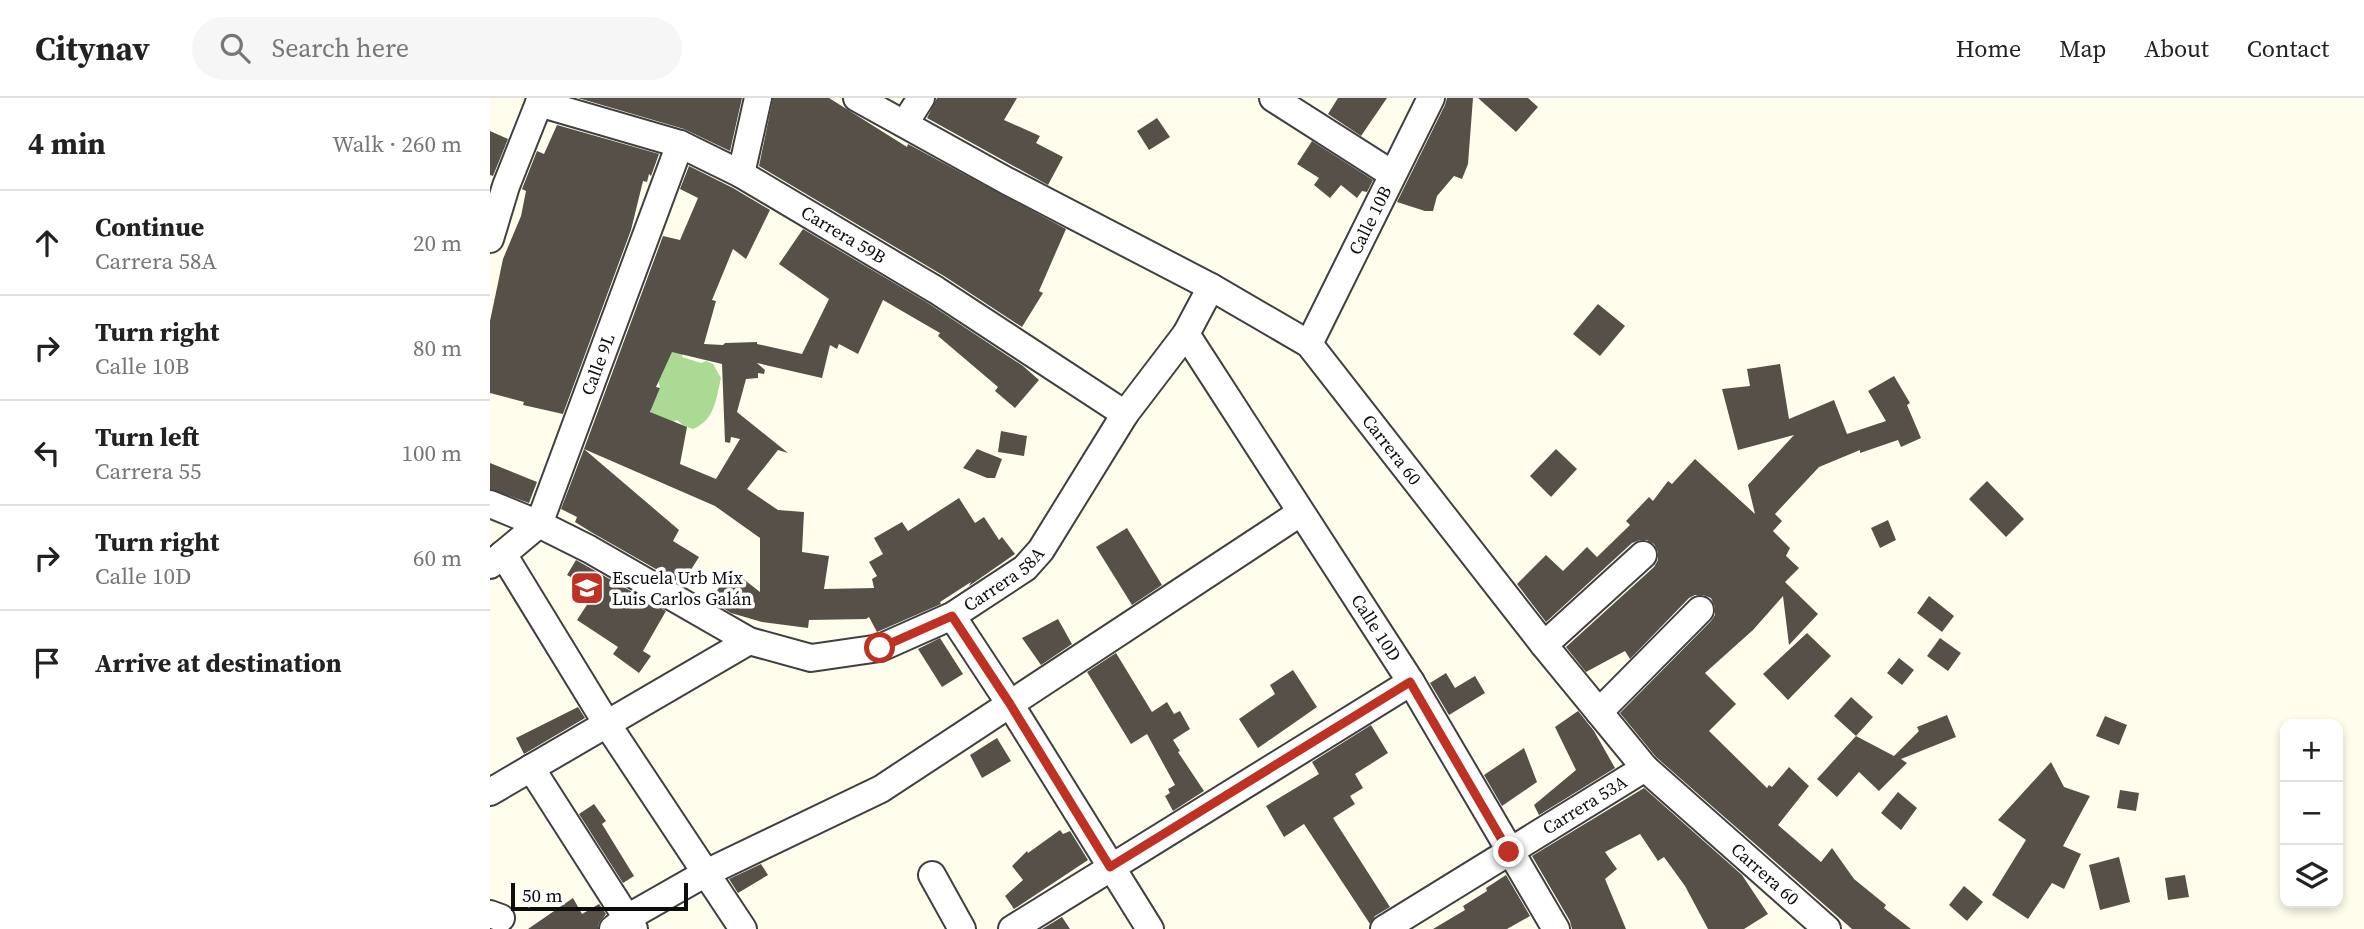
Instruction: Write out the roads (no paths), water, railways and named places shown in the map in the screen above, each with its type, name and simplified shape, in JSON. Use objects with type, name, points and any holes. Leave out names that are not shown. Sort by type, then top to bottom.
[{"type":"street","points":[[741,173],[758,98]]},
{"type":"street","name":"Carrera 60","points":[[857,98],[1007,181],[1211,287],[1309,344],[1544,645],[1645,768],[1816,924]]},
{"type":"street","points":[[905,123],[921,98]]},
{"type":"street","points":[[1273,98],[1392,174]]},
{"type":"street","name":"Calle 10B","points":[[1309,344],[1430,98]]},
{"type":"street","points":[[490,239],[498,183],[540,100]]},
{"type":"street","name":"Carrera 59B","points":[[540,100],[680,144],[741,173],[936,290],[1125,414]]},
{"type":"street","name":"Calle 9L","points":[[496,560],[538,524],[680,144]]},
{"type":"street","name":"Carrera 58A","points":[[490,504],[589,549],[749,640],[811,658],[880,648],[952,616],[1025,568],[1041,550],[1125,414],[1186,334],[1211,287]]},
{"type":"street","name":"Calle 10D","points":[[1186,334],[1410,682],[1556,929]]},
{"type":"street","points":[[531,768],[625,925],[706,873],[881,789],[1300,513]]},
{"type":"street","points":[[1544,645],[1643,555]]},
{"type":"street","points":[[496,560],[743,929]]},
{"type":"street","points":[[1599,712],[1700,610]]},
{"type":"street","points":[[952,616],[1150,929]]},
{"type":"street","points":[[490,792],[749,640]]},
{"type":"street","points":[[1012,929],[1410,682]]},
{"type":"street","name":"Carrera 53A","points":[[1384,929],[1645,768]]},
{"type":"street","points":[[932,875],[962,929]]},
{"type":"place","name":"Escuela Urb Mix Luis Carlos Galán","points":[[587,588]]}]
